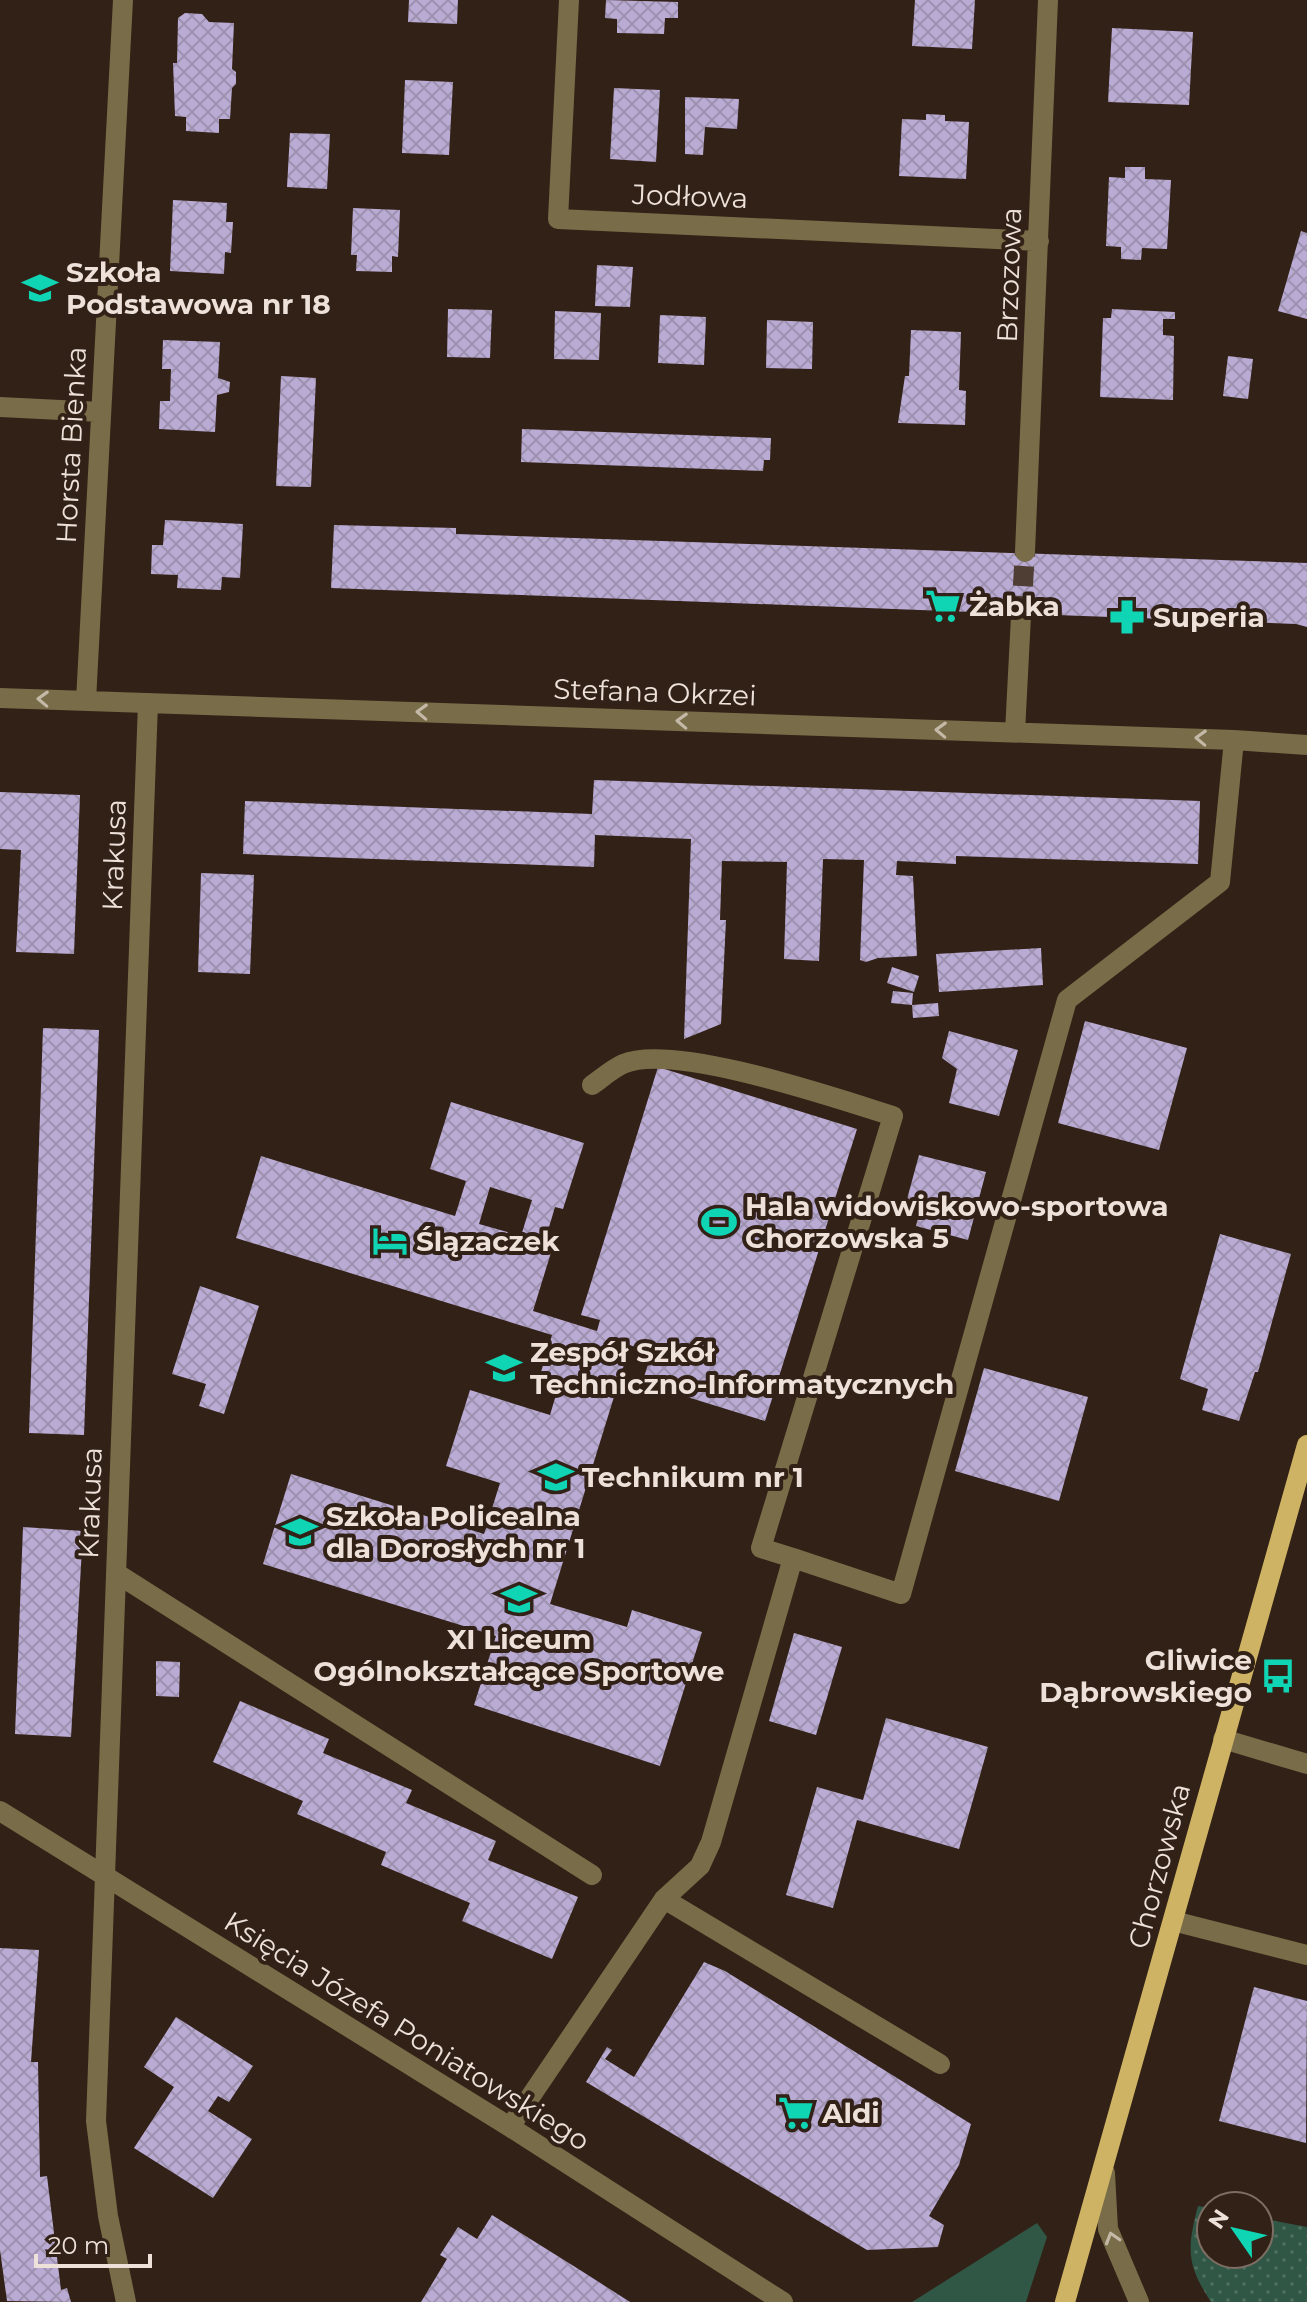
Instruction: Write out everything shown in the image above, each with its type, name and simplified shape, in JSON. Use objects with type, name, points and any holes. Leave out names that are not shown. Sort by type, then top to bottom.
[{"type":"main road","name":"Chorzowska","points":[[1065,2302],[1307,1445]]},
{"type":"street","name":"Horsta Bienka","points":[[86,701],[123,0]]},
{"type":"street","name":"Jodłowa","points":[[569,0],[558,219],[1039,241]]},
{"type":"street","name":"Brzozowa","points":[[1025,552],[1048,0]]},
{"type":"street","points":[[0,407],[101,412]]},
{"type":"street","points":[[1015,732],[1021,616]]},
{"type":"street","name":"Stefana Okrzei","points":[[0,698],[1015,732],[1307,745]]},
{"type":"street","name":"Krakusa","points":[[126,2302],[108,2216],[96,2121],[148,703]]},
{"type":"street","points":[[592,1085],[624,1063],[659,1058],[762,1076],[893,1116],[761,1548],[901,1594],[1067,1000],[1220,882],[1234,740]]},
{"type":"street","points":[[510,2127],[664,1899],[700,1866],[711,1842],[793,1558]]},
{"type":"street","points":[[116,1573],[592,1875]]},
{"type":"street","points":[[1223,1739],[1307,1764]]},
{"type":"street","name":"Księcia Józefa Poniatowskiego","points":[[0,1811],[510,2127],[783,2302]]},
{"type":"street","points":[[664,1899],[940,2064]]},
{"type":"street","points":[[1173,1921],[1307,1955]]},
{"type":"street","points":[[1105,2168],[1108,2229],[1139,2302]]},
{"type":"green space","points":[[1195,2220],[1195,2270],[1275,2270],[1275,2221],[1307,2227],[1307,2302],[1211,2302],[1197,2277],[1193,2266],[1192,2233]]},
{"type":"green space","points":[[1037,2223],[1047,2237],[1026,2302],[912,2302]]},
{"type":"building","points":[[409,0],[458,0],[457,24],[408,22]]},
{"type":"building","points":[[606,0],[678,2],[678,18],[665,18],[664,34],[617,33],[617,19],[605,18]]},
{"type":"building","points":[[915,0],[975,0],[972,49],[912,46]]},
{"type":"building","points":[[185,13],[202,14],[209,22],[234,23],[232,69],[236,72],[236,84],[232,88],[230,119],[219,119],[219,133],[186,131],[186,117],[175,116],[173,63],[177,63],[178,18]]},
{"type":"building","points":[[1112,28],[1193,32],[1189,105],[1108,102]]},
{"type":"building","points":[[405,80],[453,82],[449,155],[402,153]]},
{"type":"building","points":[[614,88],[660,90],[656,162],[610,159]]},
{"type":"building","points":[[685,97],[739,99],[737,129],[705,127],[703,155],[685,154]]},
{"type":"building","points":[[926,114],[945,115],[945,121],[969,122],[966,179],[899,176],[902,119],[926,120]]},
{"type":"building","points":[[290,133],[330,134],[327,189],[287,187]]},
{"type":"building","points":[[1125,167],[1145,167],[1145,179],[1171,180],[1167,249],[1142,248],[1141,260],[1121,259],[1121,247],[1106,246],[1109,177],[1125,178]]},
{"type":"building","points":[[173,200],[227,203],[226,222],[233,222],[231,253],[225,252],[224,274],[170,271]]},
{"type":"building","points":[[353,208],[400,210],[398,257],[392,256],[392,272],[356,271],[357,255],[351,255]]},
{"type":"building","points":[[1301,231],[1307,233],[1307,319],[1278,311]]},
{"type":"building","points":[[597,265],[633,267],[630,307],[595,306]]},
{"type":"building","points":[[448,309],[492,310],[490,358],[447,357]]},
{"type":"building","points":[[1112,309],[1175,312],[1175,319],[1163,319],[1163,335],[1174,336],[1173,400],[1100,397],[1103,318],[1111,318]]},
{"type":"building","points":[[555,311],[601,313],[599,360],[554,359]]},
{"type":"building","points":[[660,315],[706,317],[704,365],[658,363]]},
{"type":"building","points":[[767,320],[813,322],[812,369],[766,368]]},
{"type":"building","points":[[911,330],[961,332],[959,390],[966,391],[965,425],[898,423],[905,376],[909,376]]},
{"type":"building","points":[[163,340],[220,342],[218,378],[230,382],[229,392],[217,395],[215,432],[159,429],[160,401],[170,401],[171,369],[162,369]]},
{"type":"building","points":[[1228,356],[1253,359],[1248,399],[1223,396]]},
{"type":"building","points":[[281,376],[316,378],[311,487],[276,486]]},
{"type":"building","points":[[522,429],[771,438],[770,460],[764,460],[763,471],[521,462]]},
{"type":"building","points":[[165,520],[243,524],[240,578],[222,577],[221,590],[177,588],[178,575],[151,574],[152,545],[163,545]]},
{"type":"building","points":[[334,525],[456,528],[456,534],[1307,563],[1307,627],[1296,624],[331,588]]},
{"type":"building","points":[[594,780],[1200,801],[1198,864],[956,856],[956,864],[897,861],[896,875],[913,876],[917,956],[878,958],[866,962],[860,960],[864,860],[823,859],[819,961],[784,959],[787,862],[722,861],[720,920],[726,920],[721,1024],[684,1039],[691,839],[595,835],[594,867],[243,854],[245,801],[592,814]]},
{"type":"building","points":[[0,792],[80,795],[74,954],[16,952],[21,850],[0,849]]},
{"type":"building","points":[[201,873],[254,875],[250,974],[198,972]]},
{"type":"building","points":[[1041,948],[1043,985],[939,992],[936,954]]},
{"type":"building","points":[[892,967],[919,976],[914,992],[887,983]]},
{"type":"building","points":[[893,991],[913,993],[912,1005],[891,1003]]},
{"type":"building","points":[[938,1003],[939,1016],[913,1018],[912,1005]]},
{"type":"building","points":[[1085,1021],[1187,1048],[1159,1150],[1058,1123]]},
{"type":"building","points":[[43,1028],[99,1030],[84,1435],[29,1433]]},
{"type":"building","points":[[949,1031],[1018,1050],[999,1116],[949,1103],[957,1069],[942,1058]]},
{"type":"building","points":[[658,1067],[857,1129],[765,1421],[642,1383],[652,1352],[610,1339],[606,1352],[626,1358],[550,1604],[627,1627],[632,1610],[702,1632],[660,1766],[474,1705],[496,1636],[263,1564],[291,1474],[484,1534],[500,1483],[446,1466],[470,1390],[550,1415],[561,1378],[541,1372],[552,1335],[236,1238],[261,1156],[455,1216],[466,1181],[430,1169],[451,1102],[584,1143],[563,1209],[555,1207],[544,1244],[553,1246],[533,1311],[597,1331],[600,1320],[581,1315]],"holes":[[[490,1187],[532,1200],[521,1236],[479,1224]]]},
{"type":"building","points":[[919,1155],[986,1172],[968,1240],[916,1226],[918,1218],[903,1214]]},
{"type":"building","points":[[1220,1234],[1291,1254],[1258,1372],[1255,1372],[1239,1421],[1202,1410],[1208,1389],[1180,1379]]},
{"type":"building","points":[[200,1286],[259,1306],[224,1414],[199,1406],[206,1384],[172,1374]]},
{"type":"building","points":[[984,1368],[1088,1397],[1059,1501],[955,1471]]},
{"type":"building","points":[[23,1527],[83,1531],[71,1737],[15,1734]]},
{"type":"building","points":[[794,1633],[842,1647],[816,1735],[769,1721]]},
{"type":"building","points":[[156,1661],[180,1662],[179,1697],[156,1696]]},
{"type":"building","points":[[240,1701],[329,1739],[323,1753],[412,1790],[406,1803],[496,1841],[488,1860],[578,1897],[552,1959],[462,1921],[470,1903],[381,1865],[386,1852],[297,1814],[303,1801],[213,1762]]},
{"type":"building","points":[[886,1718],[988,1747],[959,1849],[857,1820],[833,1908],[786,1895],[817,1787],[863,1800]]},
{"type":"building","points":[[0,1948],[39,1950],[31,2062],[38,2062],[40,2177],[47,2176],[61,2290],[67,2288],[71,2302],[7,2301],[0,2250]]},
{"type":"building","name":"Aldi","points":[[704,1962],[725,1971],[971,2124],[959,2165],[929,2216],[944,2225],[938,2247],[867,2250],[586,2082],[607,2047],[612,2050],[605,2059],[634,2077]]},
{"type":"building","points":[[1254,1987],[1307,2001],[1306,2143],[1219,2121]]},
{"type":"building","points":[[176,2017],[253,2066],[229,2102],[218,2096],[208,2111],[252,2139],[213,2198],[134,2148],[174,2087],[144,2067]]},
{"type":"building","points":[[492,2215],[630,2302],[421,2302],[447,2259],[440,2255],[458,2227],[477,2239]]},
{"type":"tunnel","points":[[1021,616],[1025,552]]},
{"type":"place","name":"Szkoła Podstawowa nr 18","points":[[40,288]]},
{"type":"place","name":"Żabka","points":[[943,606]]},
{"type":"place","name":"Superia","points":[[1127,617]]},
{"type":"place","name":"Hala widowiskowo-sportowa Chorzowska 5","points":[[719,1222]]},
{"type":"place","name":"Ślązaczek","points":[[390,1241]]},
{"type":"place","name":"Zespół Szkół Techniczno-Informatycznych","points":[[504,1368]]},
{"type":"place","name":"Technikum nr 1","points":[[556,1477]]},
{"type":"place","name":"Szkoła Policealna dla Dorosłych nr 1","points":[[300,1532]]},
{"type":"place","name":"XI Liceum Ogólnokształcące Sportowe","points":[[519,1599]]},
{"type":"place","name":"Gliwice Dąbrowskiego","points":[[1278,1676]]},
{"type":"place","name":"Aldi","points":[[796,2113]]}]
